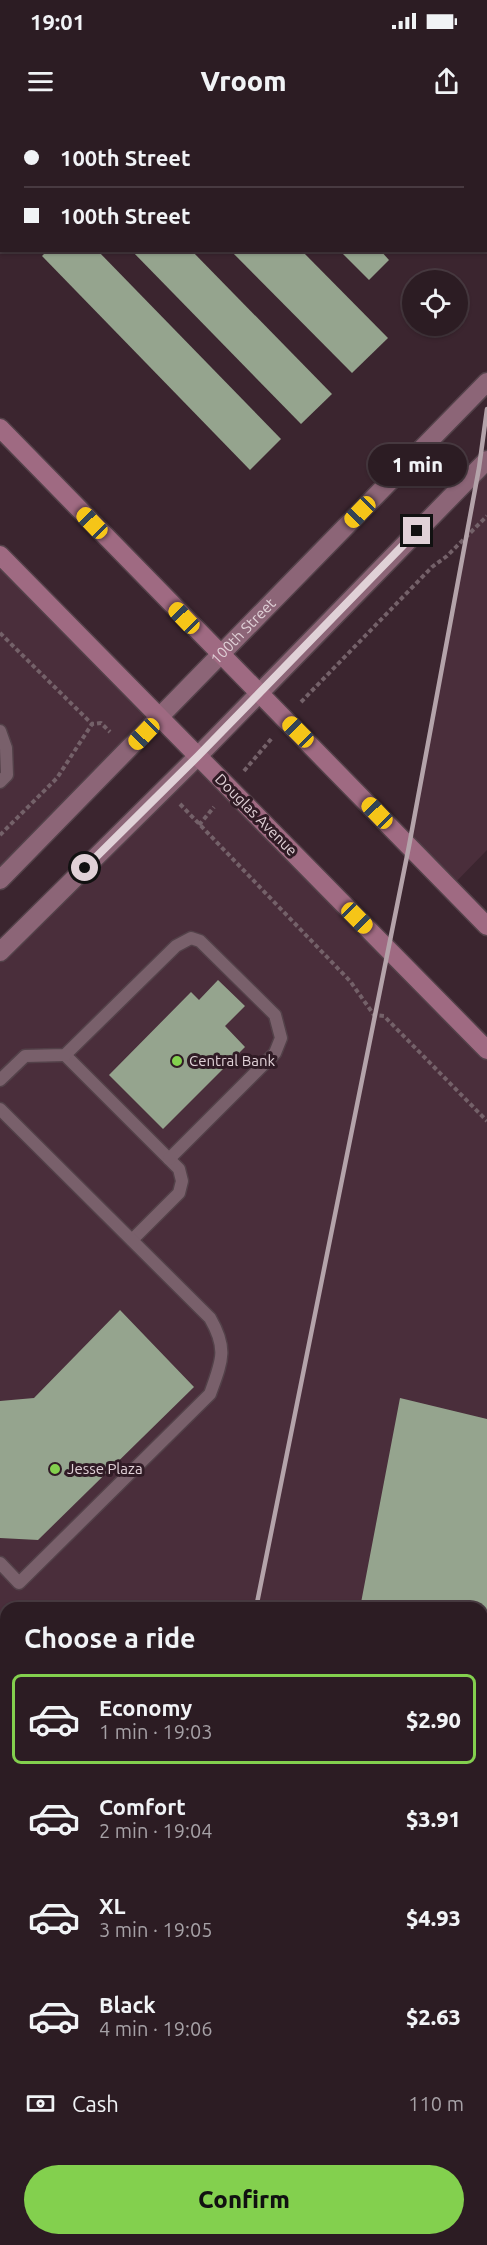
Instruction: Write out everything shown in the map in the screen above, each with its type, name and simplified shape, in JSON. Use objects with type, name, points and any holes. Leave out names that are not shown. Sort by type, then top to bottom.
[{"type":"main road","name":"100th Street","points":[[0,880],[487,382]]},
{"type":"main road","points":[[0,428],[487,926]]},
{"type":"main road","points":[[0,952],[198,756],[487,460]]},
{"type":"main road","name":"Douglas Avenue","points":[[0,555],[487,1050]]},
{"type":"lane","points":[[0,731],[6,748],[7,775],[0,782]]},
{"type":"lane","points":[[0,1080],[25,1056],[65,1055],[176,946],[191,939],[201,941],[275,1014],[281,1038],[275,1053],[169,1159]]},
{"type":"lane","points":[[65,1055],[179,1169],[182,1181],[179,1193],[132,1240]]},
{"type":"lane","points":[[0,1109],[210,1318],[222,1338],[218,1371],[210,1394],[19,1583],[0,1563]]},
{"type":"path","points":[[487,516],[447,556],[432,567],[318,682],[199,825],[350,981],[374,1015],[384,1016],[487,1121]]},
{"type":"path","points":[[0,633],[92,724]]},
{"type":"path","points":[[92,724],[101,723]]},
{"type":"path","points":[[0,835],[57,778],[92,724]]},
{"type":"shaded area","points":[[487,460],[487,850],[450,888],[409,846],[479,468]]},
{"type":"shaded area","points":[[0,554],[160,717],[0,880]]},
{"type":"shaded area","points":[[198,756],[487,1050],[487,1602],[0,1602],[0,952]]},
{"type":"building","points":[[46,252],[99,252],[281,439],[250,470],[42,256]]},
{"type":"building","points":[[133,252],[193,252],[332,394],[301,424]]},
{"type":"building","points":[[232,252],[303,252],[388,338],[352,373]]},
{"type":"building","points":[[341,252],[382,252],[389,260],[369,280]]},
{"type":"building","name":"Central Bank","points":[[218,980],[245,1006],[225,1026],[245,1047],[163,1129],[109,1075],[191,992],[199,1000]]},
{"type":"building","name":"Jesse Plaza","points":[[120,1310],[194,1387],[38,1540],[0,1538],[0,1401],[34,1398]]},
{"type":"building","points":[[400,1398],[487,1419],[487,1602],[361,1602]]},
{"type":"railway","points":[[257,1602],[409,846],[479,468],[487,409]]},
{"type":"place","name":"Central Bank","points":[[177,1061]]},
{"type":"place","name":"Jesse Plaza","points":[[55,1469]]},
{"type":"route","points":[[85,868],[198,756],[417,531]]}]
